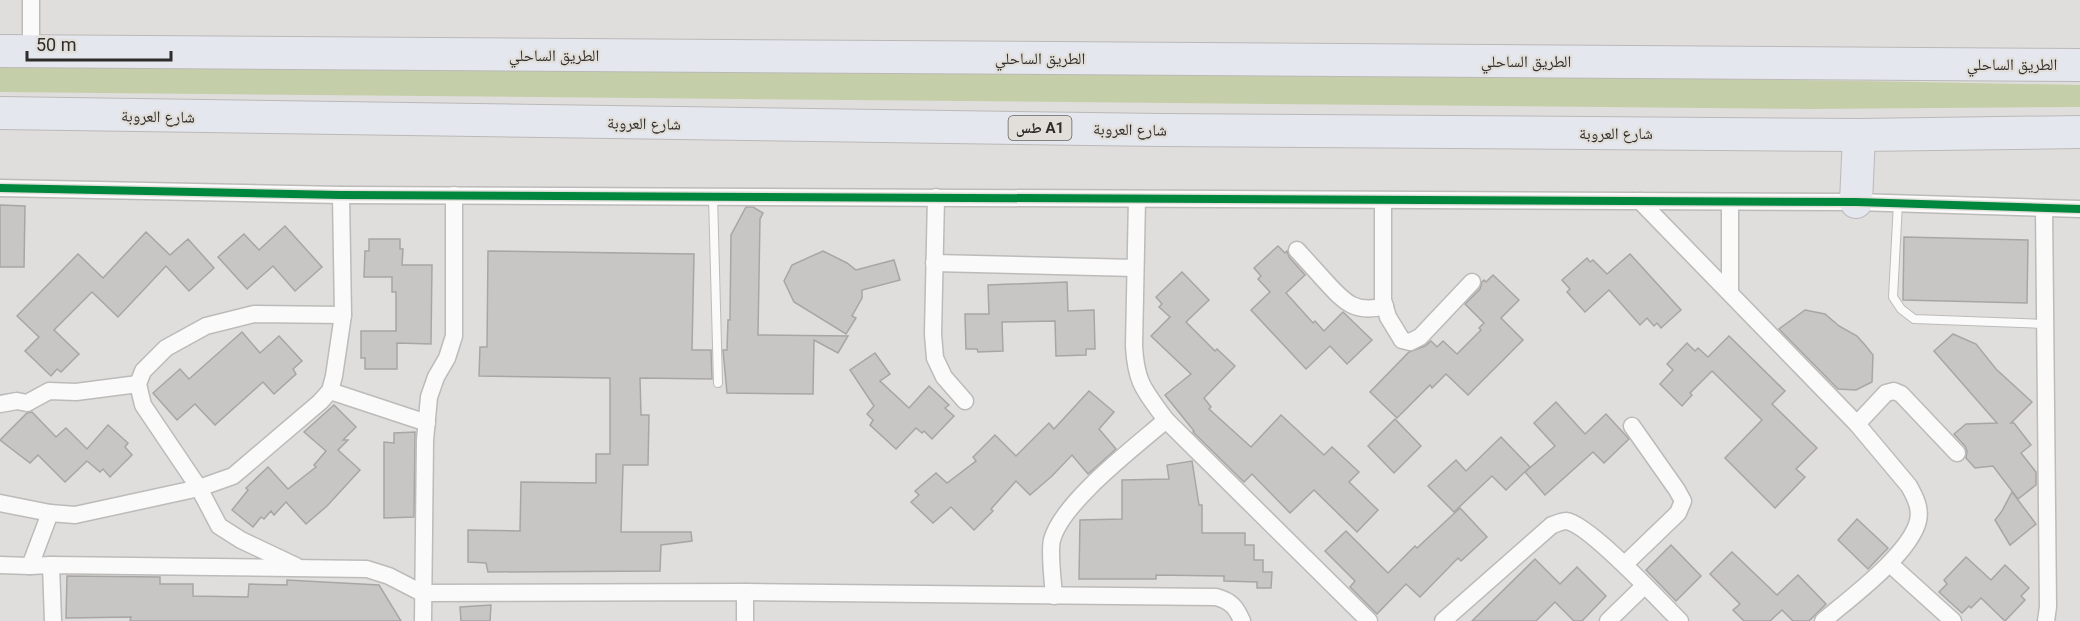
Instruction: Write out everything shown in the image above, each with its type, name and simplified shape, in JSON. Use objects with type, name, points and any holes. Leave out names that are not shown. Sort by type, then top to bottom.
[{"type":"highway","name":"الطريق الساحلي","points":[[15,51],[2080,65]]},
{"type":"highway","name":"شارع العروبة","points":[[0,113],[1185,130],[1858,135],[2080,132]]},
{"type":"highway","points":[[1856,202],[1858,135]]},
{"type":"street","points":[[15,51],[31,0]]},
{"type":"street","points":[[0,188],[341,195],[1856,202],[2080,209]]},
{"type":"street","points":[[0,502],[50,513],[75,515],[199,488],[233,476],[320,402],[330,391],[334,376],[343,315],[341,195]]},
{"type":"street","points":[[423,621],[427,423],[429,397],[436,377],[447,358],[454,336],[454,195]]},
{"type":"street","points":[[936,197],[933,334],[935,358],[944,378],[965,401]]},
{"type":"street","points":[[1137,199],[1135,367],[1140,383],[1166,420],[1369,621]]},
{"type":"street","points":[[1383,200],[1382,282],[1385,306],[1388,317],[1402,340],[1410,342],[1420,337],[1473,282]]},
{"type":"street","points":[[1640,201],[1857,424],[1909,486],[1918,509],[1918,520],[1914,531],[1890,564],[1823,621]]},
{"type":"street","points":[[1730,202],[1730,291]]},
{"type":"street","points":[[2044,208],[2048,596],[2046,621]]},
{"type":"street","points":[[1297,250],[1343,301],[1354,307],[1385,306]]},
{"type":"street","points":[[934,263],[1135,268]]},
{"type":"street","points":[[300,568],[227,533],[219,526],[199,488],[143,405],[138,384],[143,371],[166,348],[206,326],[254,314],[343,315]]},
{"type":"street","points":[[0,404],[17,401],[27,403],[49,391],[76,392],[138,384]]},
{"type":"street","points":[[330,391],[427,423]]},
{"type":"street","points":[[1857,424],[1886,393],[1901,394],[1957,453]]},
{"type":"street","points":[[1054,596],[1052,541],[1062,519],[1085,492],[1166,420]]},
{"type":"street","points":[[1625,564],[1678,513],[1683,501],[1632,426]]},
{"type":"street","points":[[30,566],[50,513]]},
{"type":"street","points":[[1443,621],[1552,525],[1566,521],[1578,526],[1625,564],[1680,621]]},
{"type":"street","points":[[1890,564],[1953,621]]},
{"type":"street","points":[[0,565],[367,569],[389,576],[422,593],[745,592],[1216,597],[1230,600],[1242,621]]},
{"type":"street","points":[[51,565],[53,621]]},
{"type":"street","points":[[1608,621],[1644,586]]},
{"type":"street","points":[[744,621],[745,592]]},
{"type":"lane","points":[[712,196],[718,383]]},
{"type":"lane","points":[[1898,203],[1893,297],[1901,309],[1914,319],[2045,324]]},
{"type":"green space","points":[[0,63],[1040,71],[2080,85],[2080,107],[1811,109],[0,92]]},
{"type":"building","points":[[0,205],[25,206],[24,267],[0,267]]},
{"type":"building","points":[[746,207],[753,207],[763,213],[760,219],[758,335],[848,336],[838,353],[814,340],[813,394],[727,393],[723,350],[727,350],[728,320],[730,320],[731,235]]},
{"type":"building","points":[[285,226],[322,267],[295,291],[273,266],[247,289],[218,257],[244,234],[259,250]]},
{"type":"building","points":[[146,232],[170,255],[188,239],[214,268],[189,291],[166,266],[118,317],[92,292],[54,330],[79,354],[61,372],[57,369],[51,376],[25,351],[39,337],[17,316],[78,254],[103,278]]},
{"type":"building","points":[[1904,237],[2028,240],[2027,303],[1903,300]]},
{"type":"building","points":[[369,239],[400,239],[400,249],[403,249],[402,265],[432,265],[431,344],[397,343],[397,369],[365,369],[365,358],[361,358],[361,331],[396,331],[396,292],[392,292],[392,277],[364,277],[365,251],[369,251]]},
{"type":"building","points":[[1278,246],[1285,253],[1287,251],[1289,257],[1305,275],[1286,293],[1313,323],[1315,321],[1324,331],[1343,312],[1372,340],[1347,364],[1330,346],[1306,369],[1251,310],[1270,292],[1258,279],[1261,276],[1254,268]]},
{"type":"building","points":[[488,251],[694,254],[692,350],[711,350],[712,379],[640,378],[641,415],[649,415],[648,465],[623,465],[621,532],[691,532],[692,541],[661,545],[660,571],[488,572],[486,563],[468,562],[468,530],[520,531],[521,482],[596,483],[596,454],[610,454],[610,378],[479,376],[480,347],[487,347]]},
{"type":"building","points":[[823,251],[856,270],[894,260],[900,280],[862,290],[862,298],[852,316],[856,318],[846,334],[794,302],[784,281],[792,265]]},
{"type":"building","points":[[1630,254],[1681,310],[1661,328],[1657,323],[1654,326],[1647,318],[1640,325],[1609,290],[1585,312],[1567,292],[1570,289],[1562,280],[1587,258],[1590,262],[1593,260],[1607,274]]},
{"type":"building","points":[[1182,272],[1209,300],[1186,322],[1215,351],[1217,349],[1235,366],[1204,398],[1211,407],[1209,409],[1251,447],[1281,415],[1324,455],[1332,447],[1359,472],[1349,482],[1378,510],[1357,532],[1314,490],[1290,513],[1252,474],[1244,482],[1193,432],[1165,395],[1191,374],[1151,336],[1170,317],[1159,307],[1162,304],[1156,297]]},
{"type":"building","points":[[1493,275],[1519,300],[1501,318],[1523,340],[1468,395],[1446,374],[1432,388],[1430,385],[1397,418],[1370,392],[1409,352],[1431,341],[1437,347],[1443,341],[1457,354],[1481,330],[1479,328],[1484,323],[1465,304],[1480,289],[1482,282],[1484,280],[1486,282]]},
{"type":"building","points":[[1067,282],[1068,311],[1094,310],[1095,349],[1086,349],[1086,355],[1056,356],[1055,321],[1002,322],[1003,351],[978,352],[977,349],[966,349],[965,314],[989,314],[988,285]]},
{"type":"building","points":[[1805,310],[1825,314],[1839,326],[1857,336],[1873,355],[1872,382],[1856,390],[1838,389],[1779,329]]},
{"type":"building","points":[[242,332],[260,353],[279,336],[302,361],[293,369],[296,374],[274,394],[263,382],[215,425],[195,404],[177,420],[153,393],[180,369],[189,379]]},
{"type":"building","points":[[1953,334],[1976,344],[1996,369],[2032,402],[2011,423],[2014,423],[2031,445],[2021,453],[2036,472],[2036,485],[2018,499],[1993,466],[1975,468],[1966,458],[1965,446],[1954,434],[1966,424],[1997,423],[1934,351]]},
{"type":"building","points":[[1729,336],[1785,391],[1772,404],[1817,448],[1796,469],[1805,477],[1775,508],[1725,458],[1762,420],[1712,371],[1690,393],[1692,395],[1682,406],[1660,384],[1673,370],[1667,364],[1687,343],[1695,351],[1698,348],[1708,357]]},
{"type":"building","points":[[875,353],[890,374],[880,381],[909,408],[929,386],[949,405],[945,408],[954,416],[932,439],[924,431],[922,433],[916,428],[896,449],[870,425],[873,420],[867,414],[874,406],[850,370]]},
{"type":"building","points":[[1089,391],[1114,412],[1099,429],[1116,449],[1088,474],[1072,455],[1030,495],[1016,481],[991,509],[993,511],[974,530],[951,507],[933,523],[911,502],[919,495],[915,491],[936,473],[947,483],[976,461],[973,457],[995,435],[1016,456],[1049,423],[1054,429]]},
{"type":"building","points":[[1556,402],[1585,434],[1606,414],[1629,439],[1604,463],[1593,452],[1545,495],[1525,472],[1555,446],[1534,423]]},
{"type":"building","points":[[334,405],[356,427],[343,440],[348,440],[338,450],[360,470],[327,506],[306,524],[286,502],[274,515],[271,511],[264,519],[261,517],[253,527],[232,510],[248,490],[246,488],[268,467],[288,489],[316,467],[314,465],[326,451],[304,432]]},
{"type":"building","points":[[32,412],[56,437],[66,428],[87,449],[108,425],[128,443],[125,447],[132,455],[110,477],[103,469],[100,472],[87,461],[65,482],[38,455],[30,463],[0,440],[27,413]]},
{"type":"building","points":[[1395,419],[1421,446],[1394,473],[1368,446]]},
{"type":"building","points":[[415,432],[414,517],[384,518],[384,442],[394,443],[394,433]]},
{"type":"building","points":[[1501,437],[1530,467],[1506,490],[1492,476],[1454,512],[1428,486],[1456,460],[1466,471]]},
{"type":"building","points":[[1192,461],[1199,505],[1202,505],[1202,533],[1245,533],[1245,545],[1254,545],[1254,560],[1263,560],[1263,572],[1272,572],[1271,588],[1257,588],[1257,582],[1224,581],[1224,576],[1156,575],[1156,579],[1079,579],[1080,520],[1122,519],[1122,480],[1169,479],[1167,465]]},
{"type":"building","points":[[2012,492],[2036,524],[2010,545],[1995,520]]},
{"type":"building","points":[[1460,508],[1487,537],[1461,561],[1458,558],[1420,597],[1406,584],[1377,614],[1350,587],[1355,581],[1325,551],[1346,531],[1388,573],[1415,546],[1417,548]]},
{"type":"building","points":[[1857,519],[1888,548],[1868,569],[1838,540]]},
{"type":"building","points":[[1671,545],[1701,576],[1676,601],[1646,570]]},
{"type":"building","points":[[1732,552],[1777,595],[1798,575],[1826,604],[1809,621],[1793,621],[1782,610],[1770,621],[1744,621],[1733,610],[1740,604],[1710,574]]},
{"type":"building","points":[[1966,557],[1991,580],[2005,565],[2029,588],[2021,596],[2025,600],[2005,621],[1981,598],[1962,613],[1939,592],[1947,584],[1944,580]]},
{"type":"building","points":[[1535,559],[1560,584],[1577,567],[1606,596],[1582,621],[1574,621],[1555,602],[1536,621],[1472,621]]},
{"type":"building","points":[[67,576],[160,577],[160,584],[193,584],[193,596],[248,597],[249,584],[287,585],[287,580],[379,585],[401,621],[130,621],[131,617],[66,618]]},
{"type":"building","points":[[491,605],[490,621],[461,621],[460,607]]},
{"type":"cycle path","points":[[0,188],[341,195],[1856,202],[2080,209]]}]
